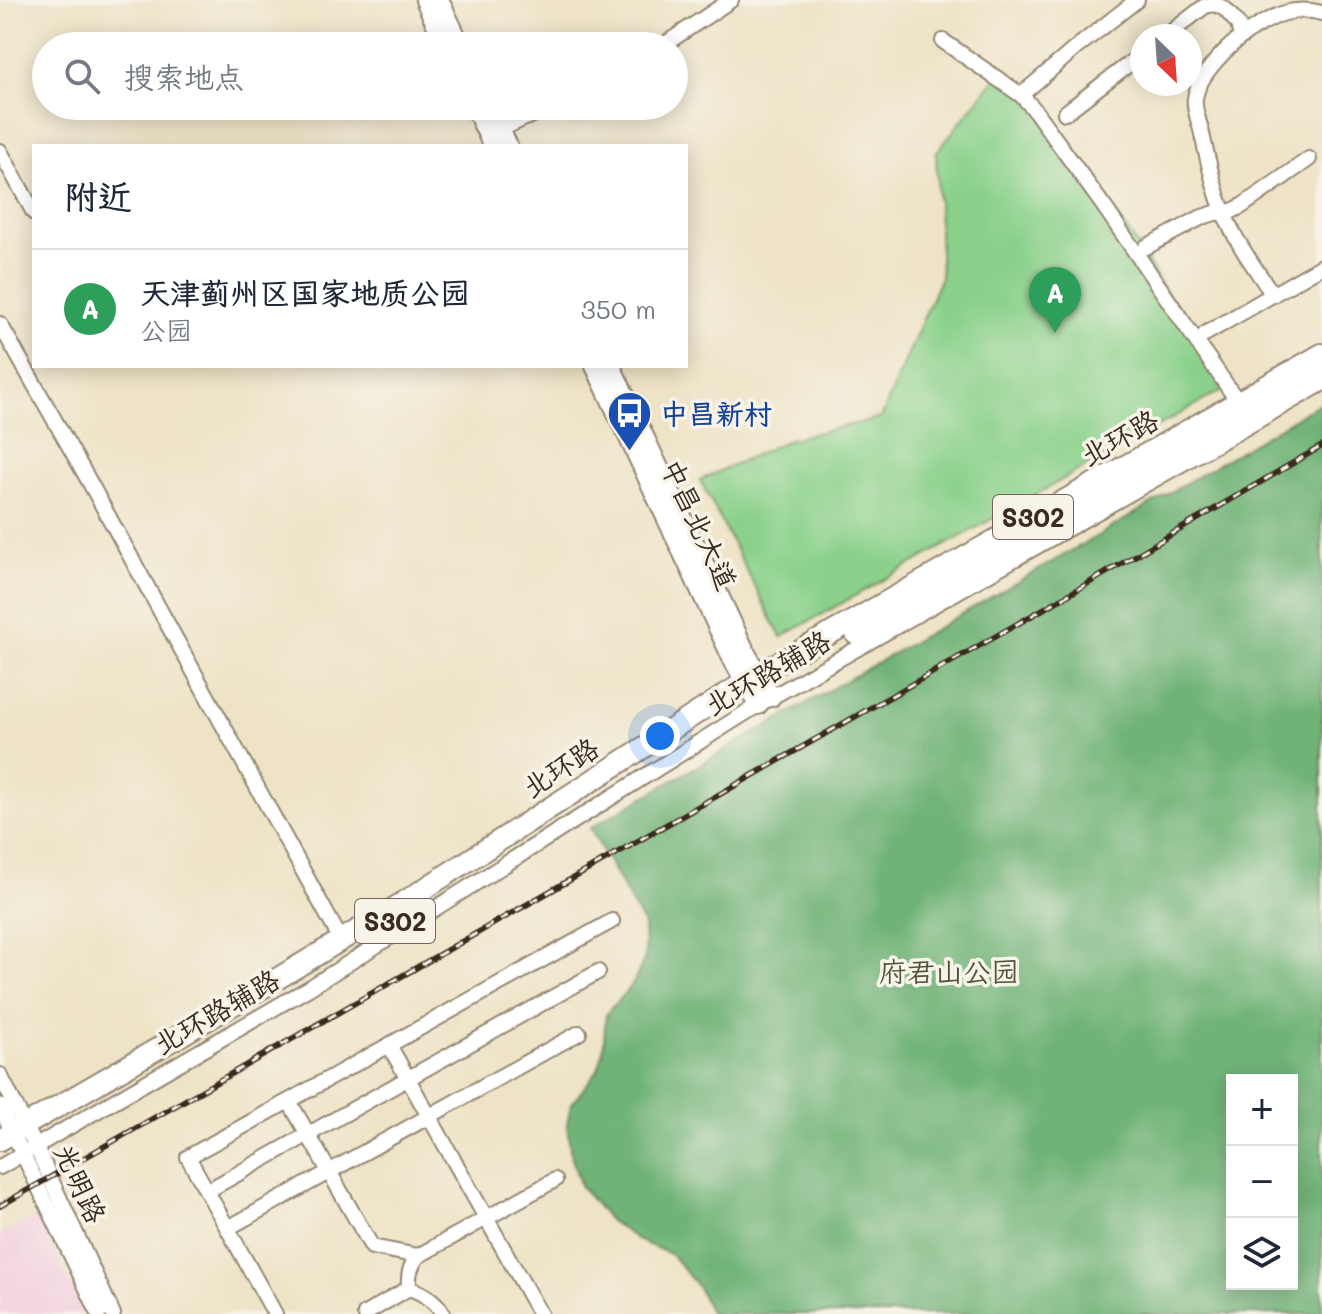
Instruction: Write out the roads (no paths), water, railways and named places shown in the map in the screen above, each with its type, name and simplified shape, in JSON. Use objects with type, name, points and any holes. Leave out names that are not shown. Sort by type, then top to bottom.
[{"type":"highway","name":"北环路","points":[[0,1154],[341,940],[1322,354]]},
{"type":"highway","name":"北环路","points":[[21,1140],[293,984],[411,912],[543,824],[758,690],[1299,391],[1322,370]]},
{"type":"main road","points":[[425,0],[440,32]]},
{"type":"main road","points":[[439,0],[454,32]]},
{"type":"main road","points":[[484,120],[497,139]]},
{"type":"main road","name":"中昌北大道","points":[[596,368],[758,690]]},
{"type":"main road","name":"中昌北大道","points":[[612,368],[758,690]]},
{"type":"street","points":[[683,32],[731,0]]},
{"type":"street","points":[[1021,95],[1137,0]]},
{"type":"street","points":[[1182,24],[1215,2],[1238,24],[1241,37]]},
{"type":"street","points":[[1273,295],[1223,212],[1213,183],[1194,99],[1202,80],[1216,61],[1241,37],[1263,22],[1287,6],[1322,13]]},
{"type":"street","points":[[943,41],[1021,95],[1048,126],[1234,396]]},
{"type":"street","points":[[1065,113],[1130,63]]},
{"type":"street","points":[[497,139],[529,120]]},
{"type":"street","points":[[0,151],[32,209]]},
{"type":"street","points":[[1146,247],[1202,217],[1242,206],[1309,159]]},
{"type":"street","points":[[1205,334],[1322,266]]},
{"type":"street","points":[[0,324],[341,940]]},
{"type":"street","points":[[1299,391],[1322,384]]},
{"type":"street","points":[[1299,391],[1322,397]]},
{"type":"street","points":[[272,1313],[188,1157],[612,921]]},
{"type":"street","points":[[207,1191],[598,972]]},
{"type":"street","points":[[228,1228],[579,1033]]},
{"type":"street","points":[[389,1045],[540,1314]]},
{"type":"street","name":"光明路","points":[[0,1075],[21,1140],[99,1314]]},
{"type":"street","points":[[289,1101],[372,1247],[418,1256]]},
{"type":"street","name":"光明路","points":[[0,1106],[113,1314]]},
{"type":"street","points":[[0,1167],[21,1140]]},
{"type":"street","points":[[409,1288],[408,1276],[418,1256],[555,1180]]},
{"type":"street","points":[[365,1314],[409,1288],[421,1292],[438,1305],[443,1314]]},
{"type":"railway","points":[[0,1206],[1087,584],[1322,446]]},
{"type":"place","name":"天津蓟州区国家地质公园","points":[[1055,333]]},
{"type":"place","name":"中昌新村","points":[[629,452]]},
{"type":"park label","name":"府君山公园","points":[[949,971]]}]
